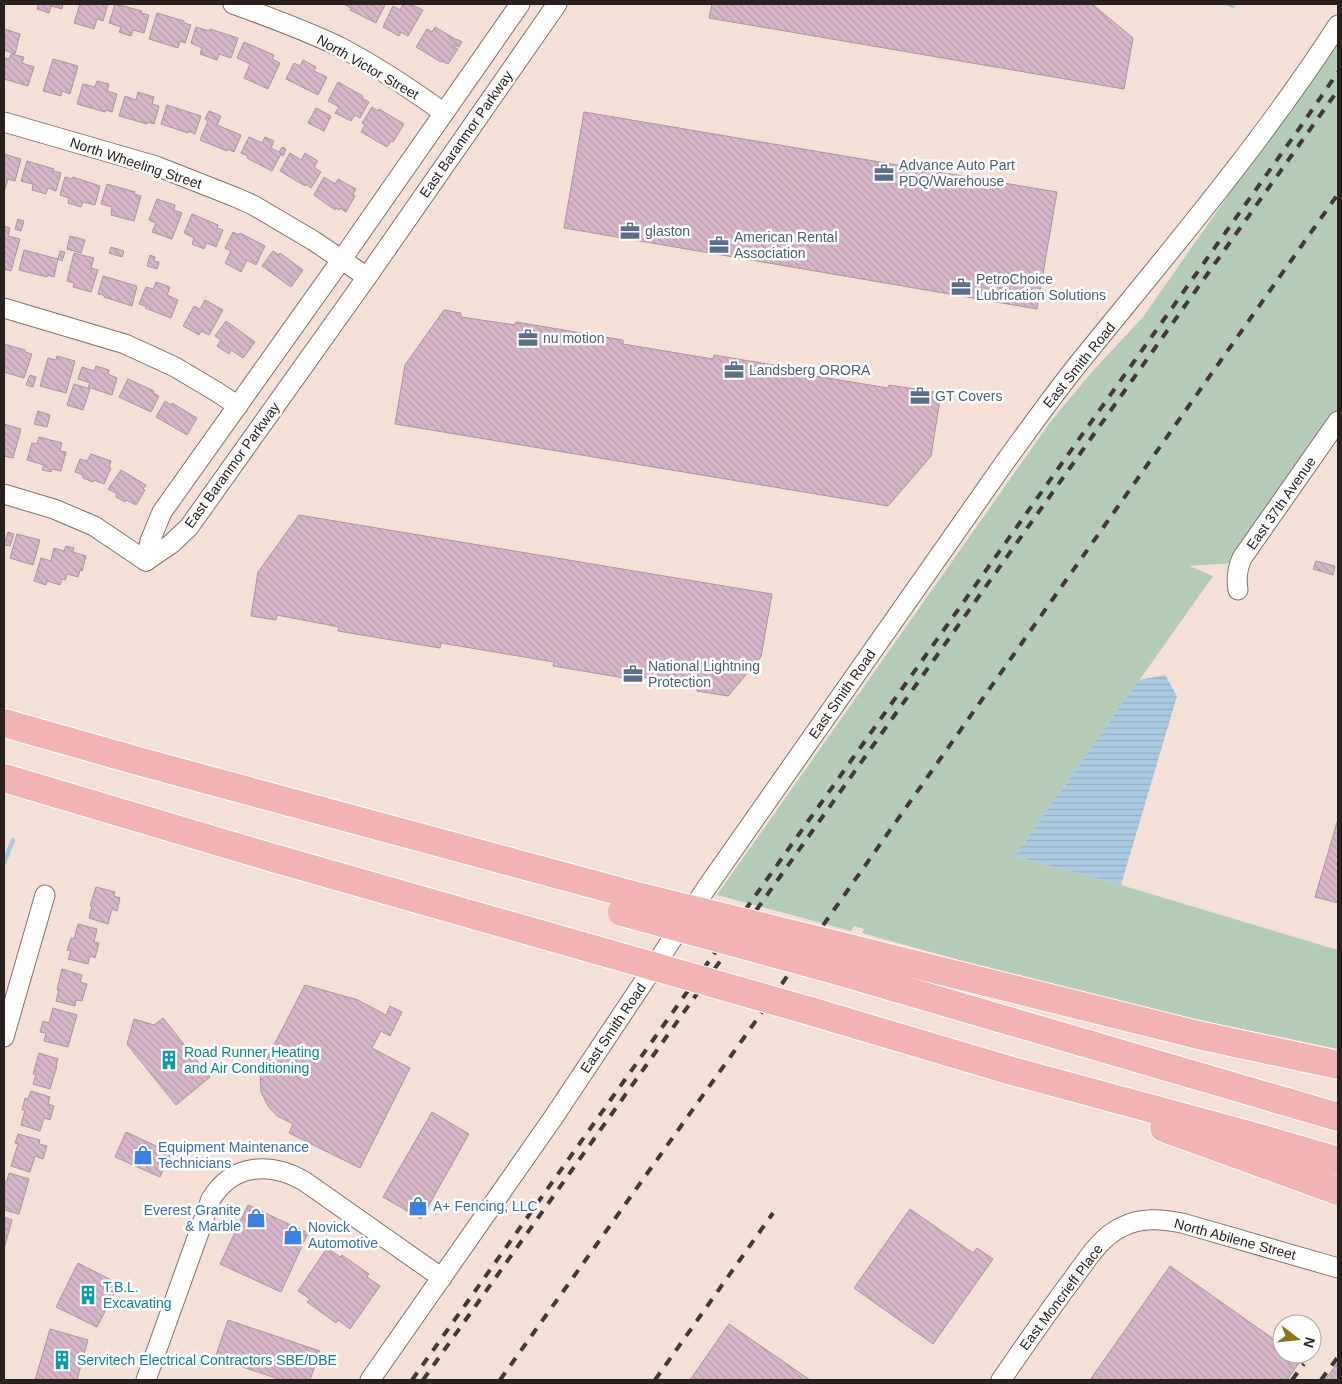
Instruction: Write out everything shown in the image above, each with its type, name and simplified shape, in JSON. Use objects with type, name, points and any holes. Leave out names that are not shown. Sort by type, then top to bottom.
[{"type":"highway","points":[[4,723],[138,761],[568,876],[628,903],[838,971],[1338,1117]]},
{"type":"highway","points":[[4,778],[270,857],[810,1011],[1012,1072],[1256,1137],[1338,1161]]},
{"type":"highway","points":[[628,903],[853,949],[1198,1036],[1338,1065]]},
{"type":"highway","points":[[1012,1072],[1338,1191]]},
{"type":"street","name":"North Victor Street","points":[[233,4],[291,25],[340,48],[393,78],[444,113]]},
{"type":"street","name":"East Baranmor Parkway","points":[[146,561],[150,541],[162,512],[520,4]]},
{"type":"street","name":"East Baranmor Parkway","points":[[146,561],[171,544],[189,527],[367,277],[557,4]]},
{"type":"street","name":"East Smith Road","points":[[370,1380],[554,1118],[718,872],[1005,462],[1046,405],[1220,188],[1285,102],[1338,25]]},
{"type":"street","name":"North Wheeling Street","points":[[4,122],[156,166],[208,185],[254,206],[314,241],[367,277]]},
{"type":"street","points":[[4,308],[125,344],[174,367],[238,406]]},
{"type":"street","name":"East 37th Avenue","points":[[1238,590],[1236,577],[1242,558],[1338,421]]},
{"type":"street","points":[[4,494],[54,509],[94,526],[146,561]]},
{"type":"street","points":[[4,1037],[7,1014],[45,895]]},
{"type":"street","points":[[146,1380],[211,1199],[224,1182],[243,1171],[266,1169],[293,1175],[442,1278]]},
{"type":"street","name":"North Abilene Street","points":[[1130,1223],[1150,1220],[1182,1223],[1338,1268]]},
{"type":"street","name":"East Moncrieff Place","points":[[1000,1380],[1099,1245],[1112,1232],[1130,1223]]},
{"type":"green space","points":[[1338,38],[1338,408],[1232,563],[1189,566],[1213,576],[1015,856],[1121,885],[1338,950],[1338,1049],[1136,1007],[862,933],[864,929],[854,926],[851,931],[717,895],[1051,421],[1091,373],[1143,317]]},
{"type":"water","points":[[1165,675],[1177,696],[1121,885],[1015,856],[1139,680]]},
{"type":"building","points":[[39,4],[63,4],[62,9],[51,6],[49,13],[37,9]]},
{"type":"building","points":[[80,4],[108,4],[103,21],[97,19],[94,29],[74,23]]},
{"type":"building","points":[[115,4],[142,11],[141,13],[149,15],[144,33],[133,30],[131,36],[119,32],[121,27],[109,23]]},
{"type":"building","points":[[346,4],[385,5],[376,23],[350,10],[351,8]]},
{"type":"building","points":[[403,4],[410,4],[423,10],[408,36],[401,32],[399,36],[383,27],[393,6],[400,10]]},
{"type":"building","points":[[712,4],[1092,4],[1133,38],[1124,89],[709,18]]},
{"type":"building","points":[[157,13],[191,25],[185,43],[180,41],[178,48],[149,39]]},
{"type":"building","points":[[196,27],[209,31],[210,29],[238,38],[231,58],[219,54],[217,60],[200,54],[202,48],[191,43]]},
{"type":"building","points":[[435,27],[462,42],[459,47],[453,46],[458,49],[448,64],[441,62],[416,47],[427,29],[432,32]]},
{"type":"building","points":[[4,29],[20,34],[15,54],[4,50]]},
{"type":"building","points":[[244,42],[274,55],[272,59],[280,63],[268,89],[244,78],[250,64],[237,58]]},
{"type":"building","points":[[11,54],[24,57],[22,63],[34,67],[28,86],[4,79],[4,58],[9,59]]},
{"type":"building","points":[[53,59],[78,66],[70,94],[62,91],[61,96],[43,91]]},
{"type":"building","points":[[303,60],[316,67],[314,71],[327,77],[318,95],[286,79],[294,63],[300,66]]},
{"type":"building","points":[[97,81],[109,84],[107,91],[117,94],[112,112],[106,110],[105,112],[77,104],[83,84],[95,87]]},
{"type":"building","points":[[338,82],[363,96],[362,98],[369,102],[360,118],[355,115],[351,121],[335,113],[339,107],[328,101]]},
{"type":"building","points":[[138,92],[154,97],[152,104],[159,106],[154,124],[148,122],[147,124],[119,116],[125,96],[136,100]]},
{"type":"building","points":[[167,105],[201,116],[195,134],[161,124]]},
{"type":"building","points":[[372,107],[378,111],[379,109],[404,124],[393,142],[391,141],[387,147],[361,132],[365,125],[362,123]]},
{"type":"building","points":[[316,108],[331,116],[324,131],[308,123]]},
{"type":"building","points":[[209,111],[221,116],[217,125],[241,135],[234,152],[200,140],[208,121],[205,119]]},
{"type":"building","points":[[584,112],[1057,192],[1037,309],[564,228]]},
{"type":"building","points":[[249,137],[262,143],[265,137],[274,141],[271,148],[279,152],[282,147],[286,149],[283,156],[281,154],[272,171],[241,153]]},
{"type":"building","points":[[290,153],[301,160],[305,153],[318,161],[314,167],[321,172],[311,188],[280,171]]},
{"type":"building","points":[[4,154],[21,159],[15,181],[8,179],[5,189],[4,188]]},
{"type":"building","points":[[27,161],[61,173],[56,191],[48,188],[46,194],[32,190],[33,184],[21,181]]},
{"type":"building","points":[[65,177],[72,179],[73,177],[100,186],[95,205],[83,202],[81,207],[68,203],[69,198],[60,195]]},
{"type":"building","points":[[324,177],[335,184],[338,179],[356,189],[353,194],[355,196],[346,212],[340,208],[335,210],[314,195]]},
{"type":"building","points":[[107,184],[135,192],[134,194],[141,196],[134,221],[111,215],[112,207],[101,204]]},
{"type":"building","points":[[157,199],[175,205],[174,210],[182,213],[172,239],[152,232],[156,223],[149,220]]},
{"type":"building","points":[[192,214],[218,225],[217,228],[223,230],[216,247],[207,243],[204,249],[192,244],[194,238],[184,233]]},
{"type":"building","points":[[18,219],[24,221],[21,231],[15,229]]},
{"type":"building","points":[[4,226],[10,228],[8,236],[20,239],[11,271],[4,269]]},
{"type":"building","points":[[233,232],[239,235],[240,233],[265,246],[256,265],[247,260],[241,272],[225,263],[231,251],[225,248]]},
{"type":"building","points":[[70,236],[85,240],[81,253],[67,249]]},
{"type":"building","points":[[111,247],[124,251],[122,257],[109,253]]},
{"type":"building","points":[[24,250],[58,259],[54,277],[19,270]]},
{"type":"building","points":[[60,251],[65,252],[62,261],[58,259]]},
{"type":"building","points":[[273,251],[279,255],[280,253],[303,270],[291,287],[262,266]]},
{"type":"building","points":[[74,253],[94,258],[91,268],[98,270],[91,292],[73,287],[74,283],[67,281]]},
{"type":"building","points":[[150,255],[155,257],[154,261],[159,262],[157,269],[147,266]]},
{"type":"building","points":[[103,276],[137,286],[132,306],[98,294]]},
{"type":"building","points":[[156,282],[170,287],[167,295],[178,300],[171,318],[139,304],[146,287],[153,289]]},
{"type":"building","points":[[205,300],[223,310],[209,335],[201,331],[199,335],[183,326],[194,306],[200,309]]},
{"type":"building","points":[[444,310],[461,313],[461,317],[515,325],[516,322],[623,340],[623,344],[713,359],[714,355],[809,371],[809,375],[888,388],[889,385],[941,393],[931,456],[888,506],[395,424],[405,365]]},
{"type":"building","points":[[226,321],[255,342],[243,358],[231,350],[229,354],[217,346],[221,340],[215,336]]},
{"type":"building","points":[[4,344],[32,354],[24,378],[4,372]]},
{"type":"building","points":[[57,356],[75,361],[66,393],[40,386],[48,358],[56,360]]},
{"type":"building","points":[[96,366],[109,370],[108,374],[117,378],[112,395],[88,387],[90,383],[78,379],[82,367],[94,371]]},
{"type":"building","points":[[30,375],[36,377],[33,387],[26,385]]},
{"type":"building","points":[[128,379],[154,391],[153,393],[159,396],[151,412],[119,397]]},
{"type":"building","points":[[74,384],[90,389],[83,410],[67,405]]},
{"type":"building","points":[[165,401],[171,405],[172,403],[197,418],[187,435],[156,417]]},
{"type":"building","points":[[38,411],[50,415],[47,427],[34,424]]},
{"type":"building","points":[[4,424],[21,429],[13,458],[4,456]]},
{"type":"building","points":[[39,437],[62,443],[60,451],[66,452],[61,471],[52,469],[51,472],[42,470],[44,465],[27,460],[32,443],[37,444]]},
{"type":"building","points":[[91,454],[111,461],[109,467],[111,468],[104,484],[83,478],[82,474],[75,472],[80,459],[87,461]]},
{"type":"building","points":[[121,470],[146,485],[136,505],[116,497],[117,494],[108,489]]},
{"type":"building","points":[[299,515],[772,594],[761,657],[728,696],[697,691],[697,687],[642,677],[642,681],[553,666],[554,662],[441,643],[440,648],[338,631],[339,627],[277,615],[276,620],[251,616],[258,572]]},
{"type":"building","points":[[8,532],[14,534],[10,546],[4,545]]},
{"type":"building","points":[[17,534],[40,540],[33,565],[10,558]]},
{"type":"building","points":[[66,546],[74,548],[73,552],[86,556],[82,571],[80,570],[78,577],[67,574],[65,580],[62,579],[60,585],[47,581],[46,585],[34,581],[41,558],[51,561],[54,548],[64,551]]},
{"type":"building","points":[[1316,561],[1335,566],[1333,575],[1313,569]]},
{"type":"building","points":[[1338,819],[1338,903],[1315,897]]},
{"type":"building","points":[[96,887],[115,892],[114,896],[120,898],[117,911],[112,909],[108,924],[89,918],[92,906],[90,906]]},
{"type":"building","points":[[78,924],[97,929],[94,942],[99,943],[95,958],[90,956],[88,964],[68,959],[71,951],[67,950],[71,938],[74,939]]},
{"type":"building","points":[[62,969],[82,975],[80,982],[87,984],[82,1001],[76,1000],[75,1006],[56,1001]]},
{"type":"building","points":[[305,985],[358,1000],[386,1015],[390,1006],[402,1012],[390,1036],[381,1031],[372,1048],[410,1068],[360,1168],[289,1133],[293,1124],[277,1116],[268,1106],[261,1092],[260,1072]]},
{"type":"building","points":[[53,1008],[77,1015],[68,1047],[44,1041],[46,1033],[40,1032],[43,1021],[49,1023]]},
{"type":"building","name":"Road Runner Heating and Air Conditioning","points":[[163,1018],[210,1077],[176,1105],[127,1044],[134,1019],[154,1025]]},
{"type":"building","points":[[39,1053],[58,1059],[50,1089],[33,1084],[36,1074],[33,1074]]},
{"type":"building","points":[[31,1091],[50,1097],[48,1104],[54,1106],[50,1120],[44,1118],[40,1131],[21,1125],[25,1110],[22,1110],[25,1098],[28,1099]]},
{"type":"building","points":[[432,1112],[469,1134],[421,1219],[383,1197]]},
{"type":"building","name":"Equipment Maintenance Technicians","points":[[126,1132],[171,1153],[160,1177],[115,1157]]},
{"type":"building","points":[[18,1134],[40,1140],[39,1144],[47,1146],[43,1159],[35,1156],[30,1172],[11,1166],[18,1144],[15,1143]]},
{"type":"building","points":[[9,1173],[29,1179],[19,1214],[4,1210],[4,1181],[7,1181]]},
{"type":"building","points":[[248,1205],[308,1233],[281,1292],[220,1264]]},
{"type":"building","points":[[910,1209],[973,1253],[977,1248],[993,1259],[933,1344],[854,1288]]},
{"type":"building","points":[[4,1217],[12,1220],[4,1249]]},
{"type":"building","points":[[327,1248],[340,1257],[342,1255],[369,1274],[367,1277],[380,1286],[350,1329],[338,1320],[336,1323],[307,1302],[310,1299],[298,1291]]},
{"type":"building","name":"T.B.L. Excavating","points":[[78,1263],[119,1284],[97,1327],[56,1307]]},
{"type":"building","points":[[1170,1266],[1272,1338],[1272,1364],[1298,1364],[1287,1380],[1090,1380]]},
{"type":"building","points":[[228,1320],[320,1351],[310,1380],[282,1380],[215,1358]]},
{"type":"building","points":[[729,1324],[810,1380],[690,1380]]},
{"type":"building","name":"Servitech Electrical Contractors SBE/DBE","points":[[50,1329],[88,1340],[77,1380],[35,1380]]},
{"type":"building","points":[[1338,1362],[1338,1380],[1325,1380]]},
{"type":"waterway","points":[[1229,4],[1233,6]]},
{"type":"waterway","points":[[4,863],[13,840]]},
{"type":"railway","points":[[412,1380],[1338,72]]},
{"type":"railway","points":[[423,1380],[1338,90]]},
{"type":"railway","points":[[500,1380],[743,1039],[1338,194]]},
{"type":"railway","points":[[655,1380],[773,1213]]},
{"type":"railway","points":[[1321,1380],[1338,1357]]},
{"type":"railway","points":[[1292,1380],[1304,1364]]},
{"type":"place","name":"Advance Auto Part PDQ/Warehouse","points":[[884,173]]},
{"type":"place","name":"glaston","points":[[630,231]]},
{"type":"place","name":"American Rental Association","points":[[719,245]]},
{"type":"place","name":"PetroChoice Lubrication Solutions","points":[[961,287]]},
{"type":"place","name":"nu motion","points":[[528,338]]},
{"type":"place","name":"Landsberg ORORA","points":[[734,370]]},
{"type":"place","name":"GT Covers","points":[[920,396]]},
{"type":"place","name":"National Lightning Protection","points":[[633,674]]},
{"type":"place","name":"Road Runner Heating and Air Conditioning","points":[[169,1060]]},
{"type":"place","name":"Equipment Maintenance Technicians","points":[[143,1155]]},
{"type":"place","name":"A+ Fencing, LLC","points":[[418,1206]]},
{"type":"place","name":"Everest Granite & Marble","points":[[256,1218]]},
{"type":"place","name":"Novick Automotive","points":[[293,1235]]},
{"type":"place","name":"T.B.L. Excavating","points":[[88,1295]]},
{"type":"place","name":"Servitech Electrical Contractors SBE/DBE","points":[[62,1360]]}]
